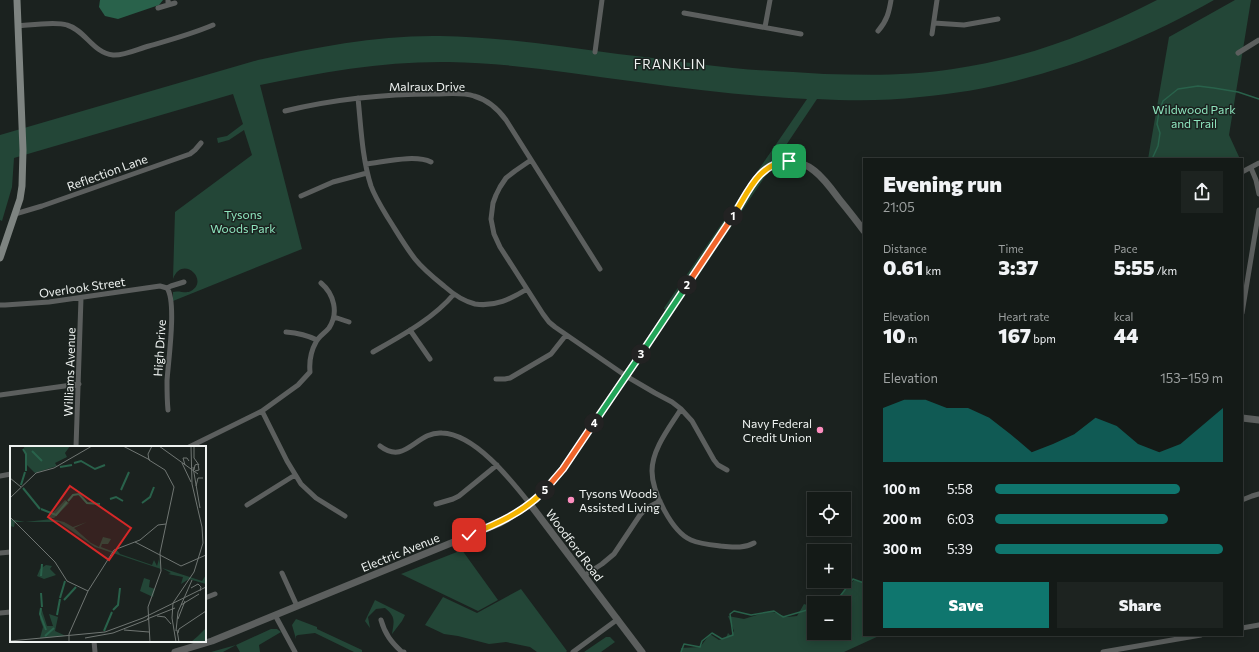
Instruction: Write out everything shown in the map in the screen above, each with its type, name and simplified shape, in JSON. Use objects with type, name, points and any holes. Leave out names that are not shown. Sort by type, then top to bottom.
[{"type":"main road","points":[[0,258],[15,214],[22,186],[23,166],[17,0]]},
{"type":"street","points":[[594,52],[602,0]]},
{"type":"street","points":[[765,27],[770,0]]},
{"type":"street","points":[[878,31],[888,18],[891,0]]},
{"type":"street","points":[[932,34],[937,0]]},
{"type":"street","points":[[158,8],[168,2],[175,3]]},
{"type":"street","points":[[684,13],[801,34]]},
{"type":"street","points":[[934,23],[964,25],[998,19]]},
{"type":"street","points":[[18,26],[67,25],[75,29],[95,47],[103,52],[113,55],[143,48],[199,31],[213,25]]},
{"type":"street","points":[[1238,53],[1259,40]]},
{"type":"street","name":"Malraux Drive","points":[[286,111],[358,98],[422,94],[459,94],[475,96],[491,104],[502,114],[600,269]]},
{"type":"street","points":[[358,98],[367,173],[371,187],[378,202],[409,251],[426,271],[454,294],[474,303],[492,304],[510,299],[527,289]]},
{"type":"street","name":"Reflection Lane","points":[[15,214],[190,154],[201,143]]},
{"type":"street","points":[[366,164],[414,158],[431,162]]},
{"type":"street","points":[[531,160],[506,178],[493,203],[491,214],[494,234],[527,289],[549,322],[626,376],[681,408],[692,421],[714,460],[718,465],[727,470]]},
{"type":"street","name":"Electric Avenue","points":[[175,652],[212,641],[500,523],[530,504],[550,485],[563,469],[729,223],[748,191],[760,174],[770,166],[789,161],[797,162],[810,167],[823,179],[863,230]]},
{"type":"street","points":[[1243,172],[1259,163]]},
{"type":"street","points":[[1251,168],[1258,185],[1259,194]]},
{"type":"street","points":[[301,196],[333,182],[367,173]]},
{"type":"street","points":[[1243,307],[1259,210]]},
{"type":"street","name":"Overlook Street","points":[[0,305],[5,306],[81,298],[160,286],[167,288],[184,282]]},
{"type":"street","points":[[192,446],[262,411],[298,385],[310,372],[309,362],[317,340],[329,328],[334,317],[334,306],[331,295],[321,283]]},
{"type":"street","name":"High Drive","points":[[167,288],[170,295],[172,316],[167,383],[168,410]]},
{"type":"street","points":[[373,352],[410,330],[438,310],[454,294]]},
{"type":"street","name":"Williams Avenue","points":[[76,446],[81,298]]},
{"type":"street","points":[[334,317],[349,322]]},
{"type":"street","points":[[410,330],[430,359]]},
{"type":"street","points":[[286,332],[308,335],[317,340]]},
{"type":"street","points":[[496,379],[510,378],[545,358],[556,348],[566,335]]},
{"type":"street","points":[[0,395],[79,384]]},
{"type":"street","points":[[681,408],[656,452],[653,462],[653,482],[660,501],[676,528],[686,538],[710,545],[738,548],[754,543]]},
{"type":"street","points":[[262,411],[301,484],[310,493],[345,516]]},
{"type":"street","points":[[1243,418],[1259,420]]},
{"type":"street","name":"Woodford Road","points":[[380,446],[390,452],[400,452],[427,435],[435,433],[449,433],[475,447],[497,465],[530,504],[642,652]]},
{"type":"street","points":[[436,504],[453,500],[497,465]]},
{"type":"street","points":[[0,476],[10,474]]},
{"type":"street","points":[[247,505],[295,475]]},
{"type":"street","points":[[1243,500],[1259,494]]},
{"type":"street","points":[[585,575],[614,554],[640,515],[660,501]]},
{"type":"street","points":[[0,553],[10,552]]},
{"type":"street","points":[[282,573],[297,606]]},
{"type":"street","points":[[206,598],[215,594]]},
{"type":"street","points":[[0,613],[10,612]]},
{"type":"street","points":[[275,615],[295,652]]},
{"type":"street","points":[[572,652],[618,619]]},
{"type":"street","points":[[381,620],[385,633],[402,652]]},
{"type":"street","points":[[1243,628],[1259,624]]},
{"type":"street","points":[[1103,652],[1195,636]]},
{"type":"street","points":[[94,642],[95,652]]},
{"type":"green space","name":"Tysons Woods Park","points":[[1157,0],[1214,0],[1145,35],[1109,51],[1035,76],[959,92],[920,97],[869,100],[817,99],[670,318],[664,308],[807,99],[701,90],[497,64],[449,62],[378,65],[260,85],[302,249],[173,301],[173,292],[191,291],[196,286],[197,281],[196,276],[188,269],[182,269],[177,272],[173,279],[175,212],[252,155],[244,130],[229,140],[218,143],[217,138],[227,136],[243,124],[233,94],[14,158],[12,187],[2,221],[0,220],[0,135],[258,60],[303,51],[371,40],[417,36],[440,36],[529,42],[744,69],[824,74],[905,74],[980,65],[1006,59],[1083,34]]},
{"type":"green space","name":"Wildwood Park and Trail","points":[[1235,0],[1251,0],[1229,135],[1240,158],[1148,158],[1169,37]]},
{"type":"green space","points":[[462,550],[498,600],[478,611],[401,574]]},
{"type":"green space","points":[[854,580],[863,582],[863,636],[879,636],[844,652],[681,652],[681,648],[700,647],[710,634],[719,640],[726,638],[728,633],[731,636],[734,631],[728,616],[744,619],[770,611],[787,617],[797,616],[804,604],[807,605],[807,640],[851,640],[851,596],[839,596],[846,588],[851,588],[851,583]]},
{"type":"green space","points":[[521,589],[567,651],[566,652],[537,652],[530,647],[506,642],[489,644],[444,634],[425,625],[443,597],[477,613]]},
{"type":"green space","points":[[375,600],[405,615],[392,634],[393,617],[385,608],[376,609],[368,617],[370,628],[365,621]]},
{"type":"green space","points":[[296,619],[317,627],[317,629],[362,650],[362,652],[354,652],[315,633],[298,635],[296,636],[296,639],[292,625]]},
{"type":"green space","points":[[271,629],[277,629],[281,632],[259,645],[260,652],[240,652],[236,645]]},
{"type":"green space","points":[[606,637],[610,637],[615,642],[601,652],[584,652]]},
{"type":"green space","points":[[236,645],[223,652],[211,652]]},
{"type":"shaded area","points":[[100,0],[163,0],[159,5],[118,19],[105,16],[99,7]]},
{"type":"waterway","points":[[1152,158],[1158,146],[1160,133],[1157,124],[1163,101],[1178,89],[1198,86],[1238,92],[1259,99]]},
{"type":"waterway","points":[[840,596],[853,579],[863,583]]},
{"type":"waterway","points":[[681,652],[684,644],[700,647],[702,641],[712,633],[722,639],[733,635],[730,614],[734,611],[751,615],[774,611],[783,617],[807,610]]},
{"type":"place","name":"Navy Federal Credit Union","points":[[820,430]]},
{"type":"place","name":"Tysons Woods Assisted Living","points":[[571,500]]},
{"type":"district","name":"FRANKLIN","points":[[670,64]]},
{"type":"route","points":[[469,535],[500,523],[513,516],[543,493],[554,481],[669,313],[760,174],[770,166],[789,161]]}]
